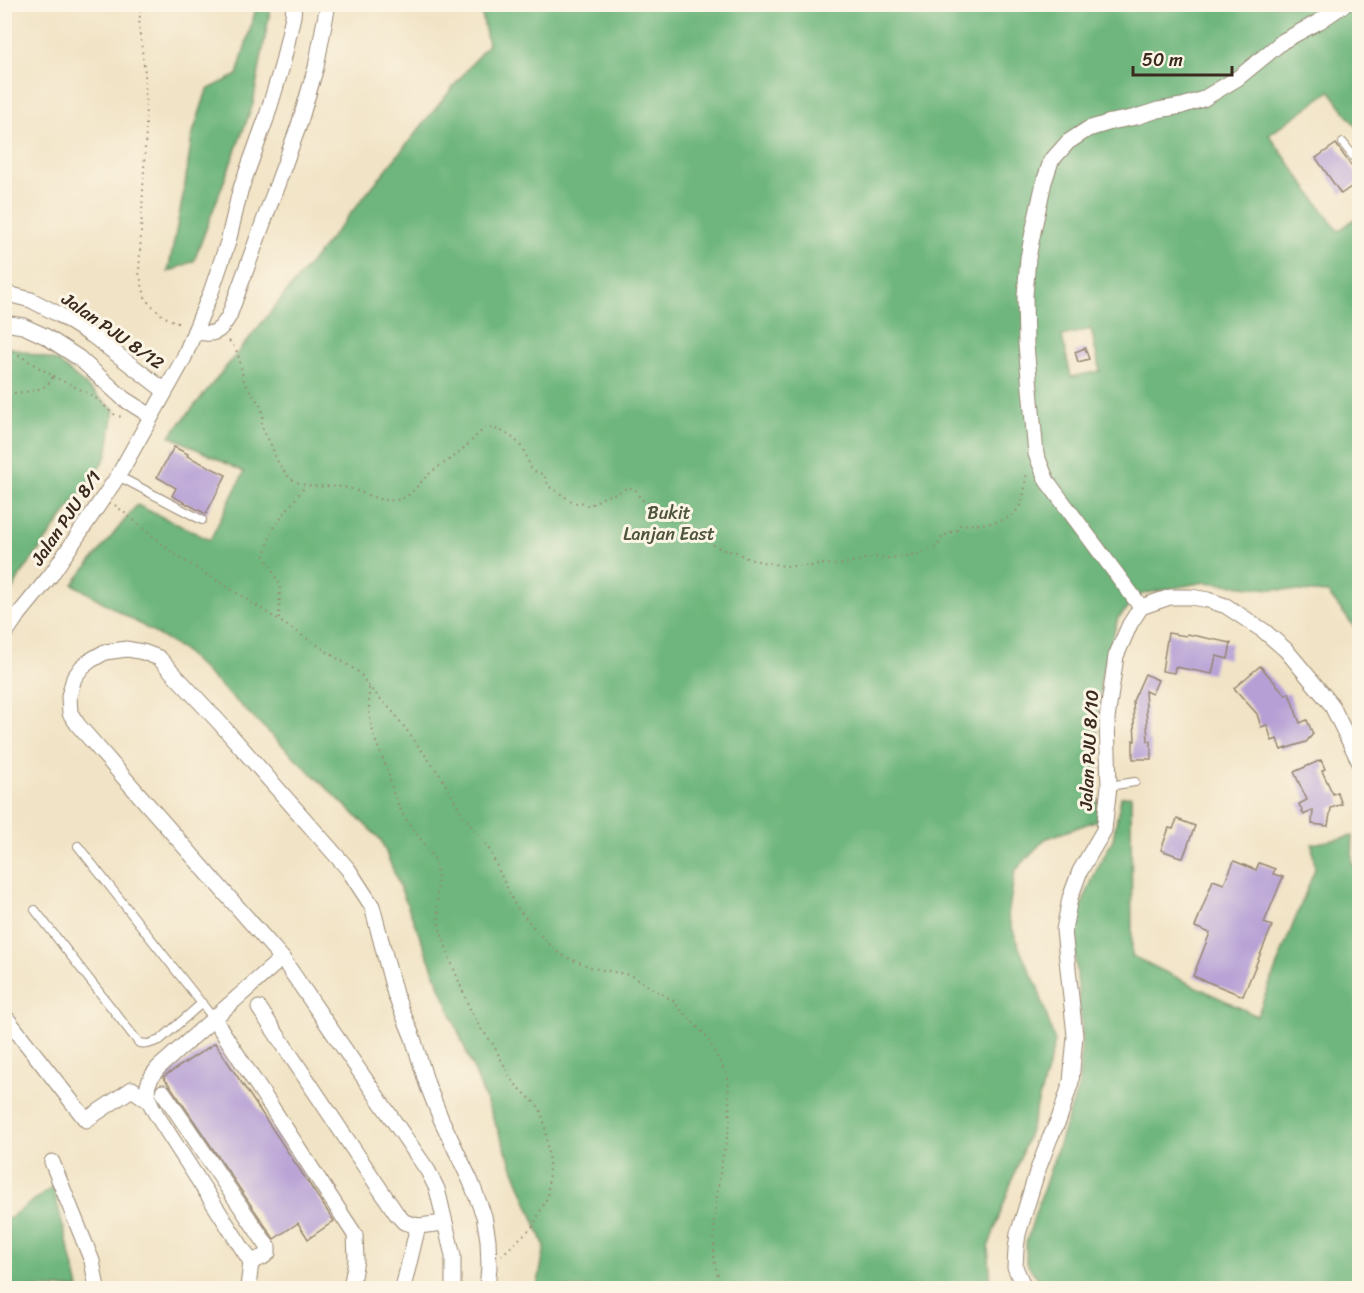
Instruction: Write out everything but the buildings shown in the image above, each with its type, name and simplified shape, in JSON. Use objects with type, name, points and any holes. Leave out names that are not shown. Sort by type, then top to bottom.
[{"type":"street","name":"Jalan PJU 8/1","points":[[4,635],[51,575],[118,476],[183,360],[211,292],[228,242],[240,191],[282,66],[294,4]]},
{"type":"street","points":[[195,331],[206,334],[217,332],[229,316],[299,125],[316,67],[328,4]]},
{"type":"street","points":[[1345,4],[1283,41],[1238,78],[1203,99],[1088,129],[1068,142],[1051,161],[1044,182],[1032,232],[1025,296],[1026,345],[1036,454],[1047,481],[1141,607],[1170,597],[1208,600],[1226,606],[1264,631],[1286,650],[1331,704],[1359,763]]},
{"type":"street","name":"Jalan PJU 8/12","points":[[4,293],[31,300],[58,314],[93,336],[165,391]]},
{"type":"street","points":[[4,323],[23,326],[45,336],[79,358],[124,399],[151,416]]},
{"type":"street","name":"Jalan PJU 8/10","points":[[1024,1288],[1015,1267],[1018,1234],[1037,1172],[1059,1119],[1071,1082],[1075,1036],[1064,930],[1070,898],[1080,872],[1104,830],[1109,786],[1107,719],[1116,656],[1130,624],[1141,607]]},
{"type":"street","points":[[453,1288],[453,1256],[437,1189],[428,1171],[282,958],[78,725],[70,713],[69,696],[74,678],[82,667],[105,652],[127,649],[159,658],[218,721],[348,869],[372,906],[395,994],[413,1038],[427,1084],[484,1216],[488,1240],[487,1288]]},
{"type":"street","points":[[248,1288],[251,1262],[149,1101],[147,1092],[151,1076],[158,1068],[282,958]]},
{"type":"street","points":[[259,1008],[396,1213],[404,1222],[418,1226],[445,1224]]},
{"type":"street","points":[[4,1016],[86,1120],[132,1089],[149,1101]]},
{"type":"street","points":[[214,1019],[355,1234],[356,1260],[351,1288]]},
{"type":"street","points":[[163,1092],[268,1247],[268,1253],[251,1262]]},
{"type":"street","points":[[52,1162],[92,1261],[98,1288]]},
{"type":"street","points":[[403,1288],[418,1226]]},
{"type":"lane","points":[[1343,142],[1359,165]]},
{"type":"lane","points":[[118,476],[202,520]]},
{"type":"lane","points":[[1109,786],[1135,782]]},
{"type":"lane","points":[[78,846],[214,1019]]},
{"type":"lane","points":[[35,909],[139,1043],[148,1044],[160,1040],[202,1003]]},
{"type":"path","points":[[141,4],[139,26],[145,73],[146,129],[139,273],[146,300],[163,316],[195,331]]},
{"type":"path","points":[[217,332],[234,345],[243,378],[263,412],[262,424],[283,472],[294,480],[306,485],[363,492],[381,500],[398,500],[415,490],[438,466],[455,457],[486,427],[496,428],[512,436],[524,451],[533,471],[547,478],[548,486],[575,502],[589,506],[604,497],[631,488],[641,499],[723,550],[736,552],[748,559],[776,565],[838,565],[875,557],[889,558],[919,554],[938,546],[942,537],[957,530],[960,525],[997,523],[1016,512],[1021,504],[1027,473],[1026,463],[1036,454]]},
{"type":"path","points":[[4,345],[53,376],[98,399],[118,417],[151,416]]},
{"type":"path","points":[[4,395],[39,389],[51,382],[53,376]]},
{"type":"path","points":[[279,620],[280,586],[265,556],[272,528],[306,485]]},
{"type":"path","points":[[104,496],[178,557],[360,673],[369,687],[394,713],[442,778],[464,817],[488,847],[514,905],[538,933],[561,955],[593,968],[630,975],[672,1000],[706,1036],[728,1077],[730,1124],[721,1166],[714,1219],[714,1260],[721,1288]]},
{"type":"path","points":[[369,687],[369,713],[374,738],[388,772],[393,792],[403,815],[434,857],[438,879],[439,926],[458,979],[481,1029],[493,1044],[513,1082],[540,1108],[545,1126],[549,1163],[548,1196],[533,1226],[489,1267]]},
{"type":"green space","points":[[257,5],[271,5],[253,104],[194,261],[168,272],[192,136],[207,90],[237,75]]},
{"type":"green space","name":"Bukit Lanjan East","points":[[480,5],[1359,5],[1359,131],[1330,91],[1269,135],[1338,231],[1359,216],[1359,633],[1328,593],[1205,582],[1142,594],[1118,618],[1101,679],[1096,753],[1098,820],[1045,839],[1015,871],[1008,916],[1020,950],[1038,988],[1055,1042],[1032,1124],[988,1248],[991,1283],[994,1288],[537,1288],[545,1247],[381,840],[183,650],[73,584],[137,505],[210,540],[244,472],[170,436],[488,44]],"holes":[[[1091,329],[1100,371],[1071,377],[1062,336]]]},
{"type":"green space","points":[[5,346],[57,361],[114,410],[107,456],[20,576],[5,604]]},
{"type":"green space","points":[[1131,796],[1132,956],[1257,1016],[1315,869],[1312,844],[1353,836],[1352,865],[1360,866],[1359,1288],[1048,1288],[1026,1263],[1026,1243],[1079,1085],[1082,1032],[1075,953],[1076,919],[1095,873],[1113,839],[1121,797]]},
{"type":"green space","points":[[53,1187],[79,1288],[5,1288],[5,1221]]}]
